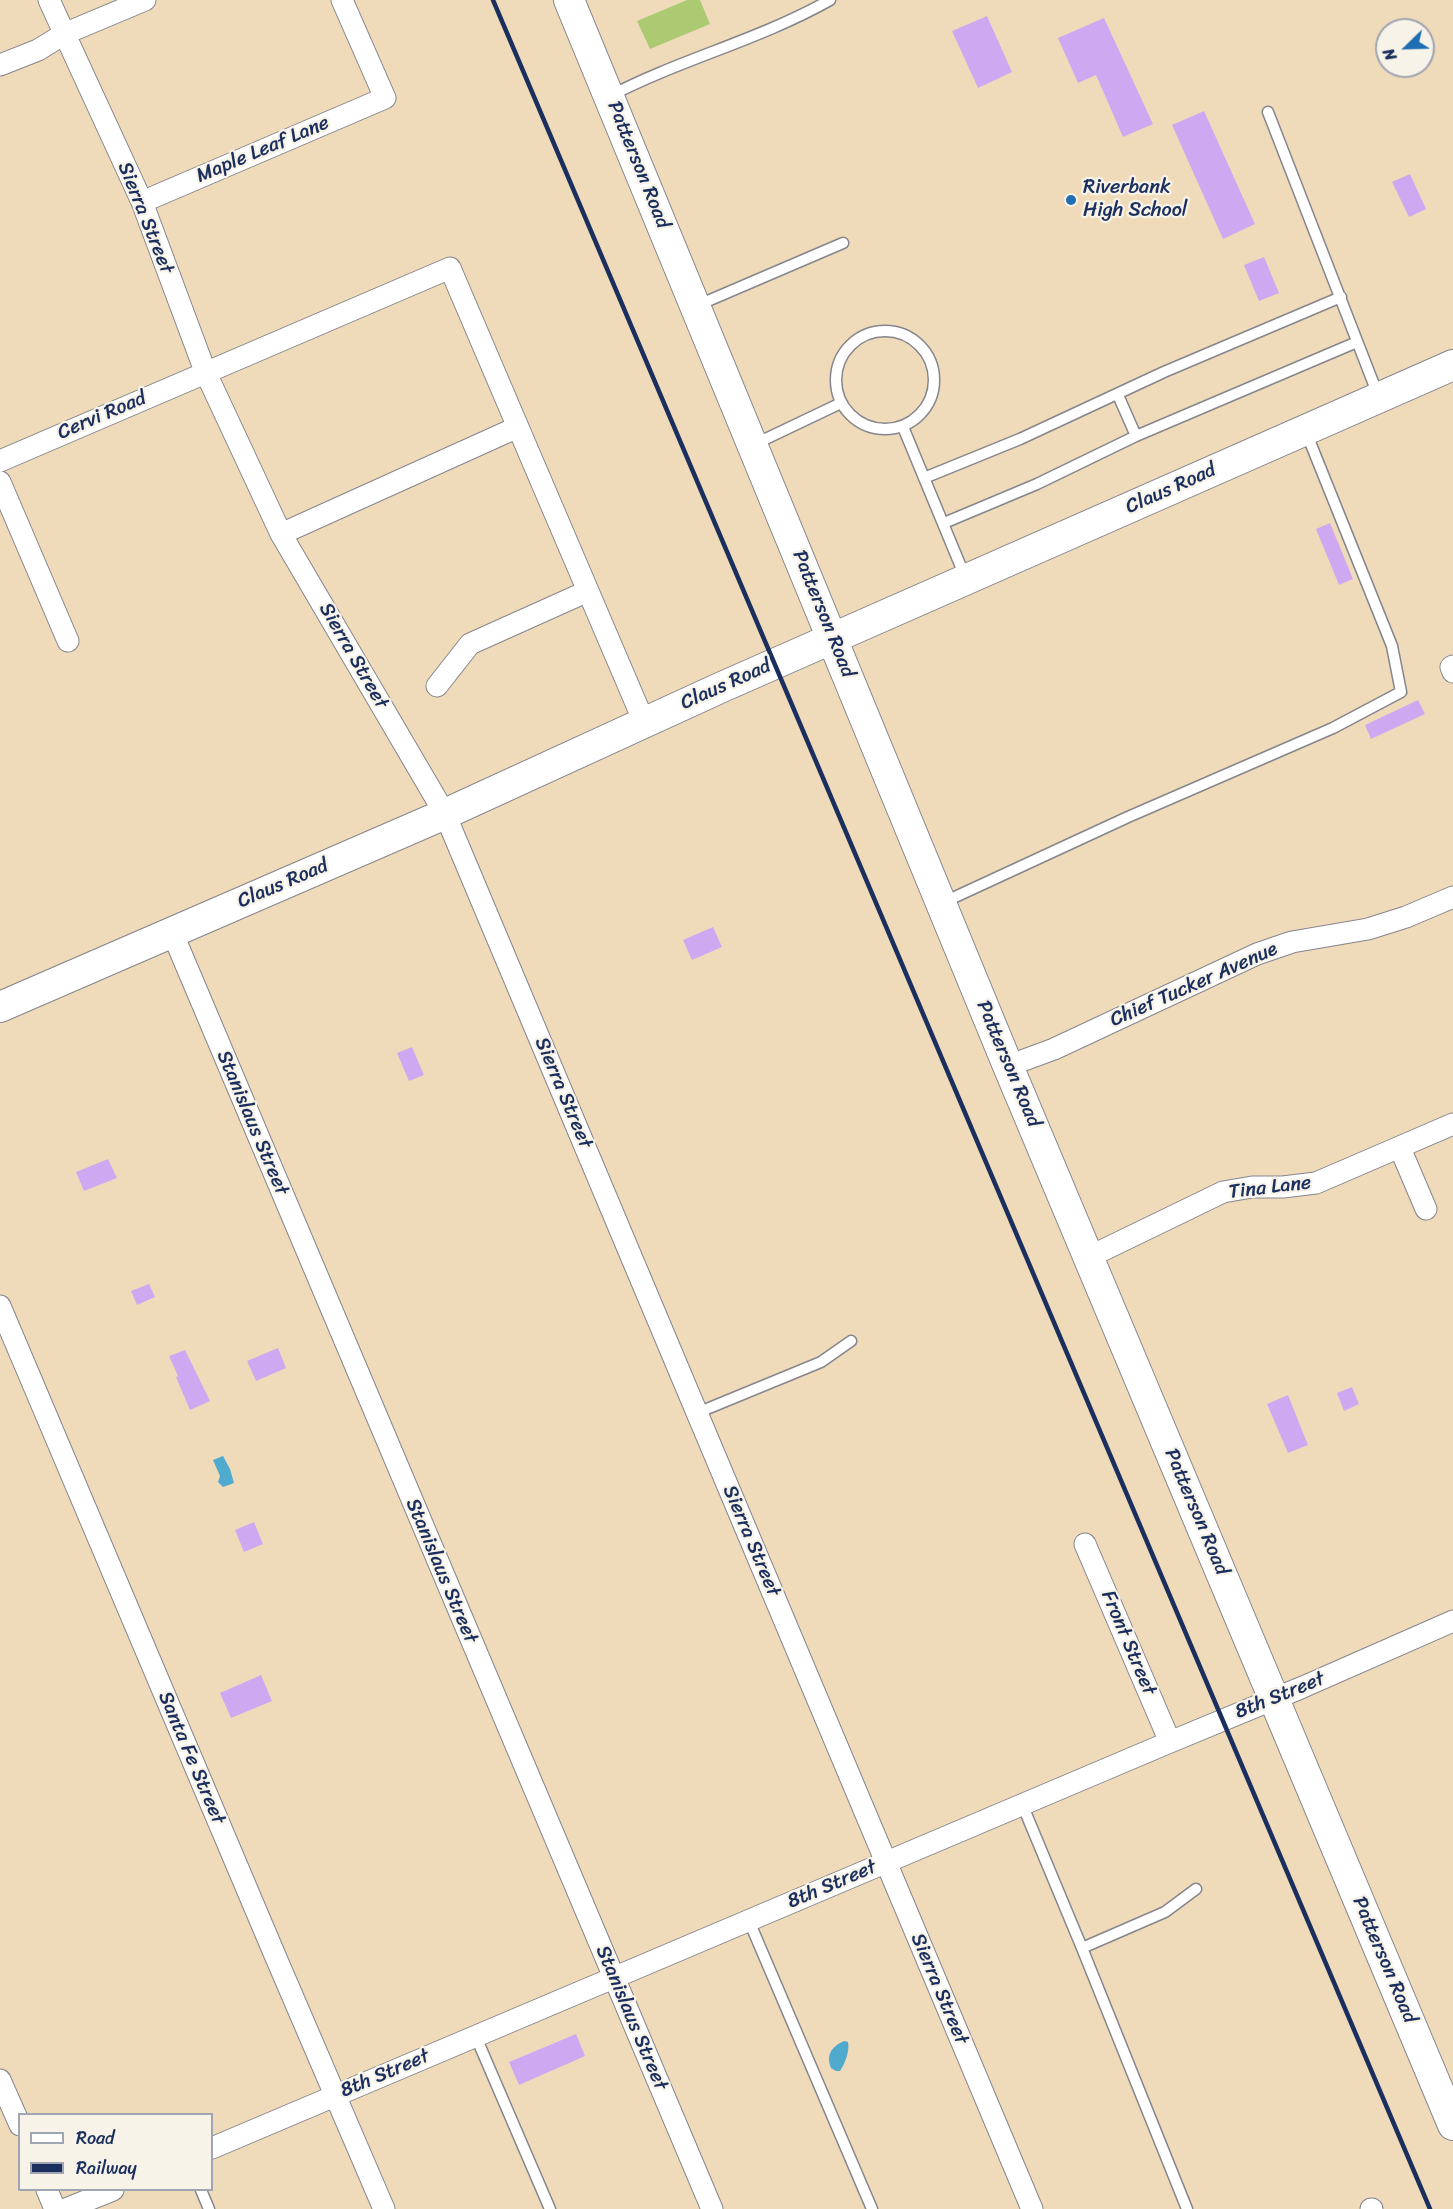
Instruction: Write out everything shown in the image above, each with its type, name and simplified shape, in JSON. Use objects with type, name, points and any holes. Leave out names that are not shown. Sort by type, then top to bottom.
[{"type":"main road","name":"Patterson Road","points":[[569,0],[1008,1066],[1453,2125]]},
{"type":"main road","name":"Claus Road","points":[[0,1007],[445,814],[644,722],[1453,365]]},
{"type":"street","name":"Sierra Street","points":[[49,0],[142,202],[205,372],[281,534],[445,814],[1032,2209]]},
{"type":"street","points":[[0,65],[38,50],[64,34],[145,0]]},
{"type":"street","name":"Maple Leaf Lane","points":[[142,202],[385,98],[342,0]]},
{"type":"street","name":"Cervi Road","points":[[0,460],[450,268],[518,427]]},
{"type":"street","points":[[281,534],[518,427],[644,722]]},
{"type":"street","points":[[0,482],[68,641]]},
{"type":"street","points":[[437,686],[470,644],[588,591]]},
{"type":"street","name":"Chief Tucker Avenue","points":[[1008,1066],[1054,1049],[1257,954],[1292,942],[1368,929],[1406,917],[1453,897]]},
{"type":"street","name":"Stanislaus Street","points":[[172,932],[712,2209]]},
{"type":"street","name":"Tina Lane","points":[[1089,1257],[1223,1192],[1252,1187],[1283,1187],[1316,1183],[1453,1124]]},
{"type":"street","points":[[1400,1148],[1426,1209]]},
{"type":"street","name":"Santa Fe Street","points":[[0,1306],[384,2209]]},
{"type":"street","name":"Front Street","points":[[1085,1544],[1170,1742]]},
{"type":"street","name":"8th Street","points":[[213,2148],[1303,1687],[1453,1621]]},
{"type":"street","points":[[0,2080],[18,2120]]},
{"type":"street","points":[[47,2191],[55,2209]]},
{"type":"street","points":[[66,2209],[111,2191]]},
{"type":"lane","points":[[609,97],[640,80],[751,39],[830,0]]},
{"type":"lane","points":[[1268,112],[1379,398]]},
{"type":"lane","points":[[696,306],[843,243]]},
{"type":"lane","points":[[924,478],[1020,439],[1164,372],[1341,297]]},
{"type":"lane","points":[[887,331],[903,334],[918,343],[928,356],[934,372],[934,389],[928,405],[917,418],[903,427],[887,430],[871,428],[857,421],[841,403],[835,380],[838,365],[845,351],[856,339],[871,333],[887,331]]},
{"type":"lane","points":[[944,523],[1037,484],[1136,436],[1357,342]]},
{"type":"lane","points":[[1118,395],[1136,436]]},
{"type":"lane","points":[[753,444],[841,403]]},
{"type":"lane","points":[[903,427],[966,579]]},
{"type":"lane","points":[[942,903],[1333,728],[1401,692],[1392,646],[1305,430]]},
{"type":"lane","points":[[697,1413],[766,1387],[821,1362],[851,1341]]},
{"type":"lane","points":[[1022,1804],[1187,2209]]},
{"type":"lane","points":[[1082,1948],[1165,1912],[1196,1889]]},
{"type":"lane","points":[[749,1921],[872,2209]]},
{"type":"lane","points":[[476,2037],[550,2209]]},
{"type":"lane","points":[[201,2191],[209,2209]]},
{"type":"green space","points":[[687,0],[700,0],[710,24],[650,49],[637,21]]},
{"type":"water","points":[[223,1456],[234,1483],[223,1487],[218,1482],[220,1476],[213,1460]]},
{"type":"water","points":[[844,2041],[848,2042],[847,2057],[840,2071],[836,2071],[831,2068],[829,2055],[836,2046]]},
{"type":"building","points":[[987,16],[1012,72],[978,88],[952,31]]},
{"type":"building","points":[[1104,18],[1153,124],[1123,137],[1096,75],[1078,83],[1058,38]]},
{"type":"building","points":[[1204,111],[1255,224],[1223,239],[1172,125]]},
{"type":"building","points":[[1410,174],[1426,209],[1409,217],[1392,182]]},
{"type":"building","points":[[1264,257],[1279,293],[1259,301],[1244,265]]},
{"type":"building","points":[[1330,523],[1353,579],[1339,585],[1316,529]]},
{"type":"building","points":[[1418,700],[1425,714],[1371,739],[1365,725]]},
{"type":"building","points":[[713,927],[722,947],[692,960],[683,940]]},
{"type":"building","points":[[412,1047],[424,1075],[409,1081],[397,1053]]},
{"type":"building","points":[[108,1159],[117,1178],[84,1191],[76,1172]]},
{"type":"building","points":[[149,1284],[155,1297],[137,1305],[131,1291]]},
{"type":"building","points":[[278,1348],[286,1368],[256,1381],[247,1361]]},
{"type":"building","points":[[185,1350],[210,1401],[190,1410],[169,1356]]},
{"type":"building","points":[[1352,1387],[1359,1404],[1344,1411],[1337,1393]]},
{"type":"building","points":[[1288,1395],[1308,1445],[1288,1453],[1267,1404]]},
{"type":"building","points":[[254,1522],[263,1544],[244,1552],[235,1530]]},
{"type":"building","points":[[261,1675],[272,1701],[231,1718],[220,1693]]},
{"type":"building","points":[[576,2034],[585,2056],[519,2085],[509,2062]]},
{"type":"railway","points":[[493,0],[1430,2209]]},
{"type":"place","name":"Riverbank High School","points":[[1071,200]]}]
